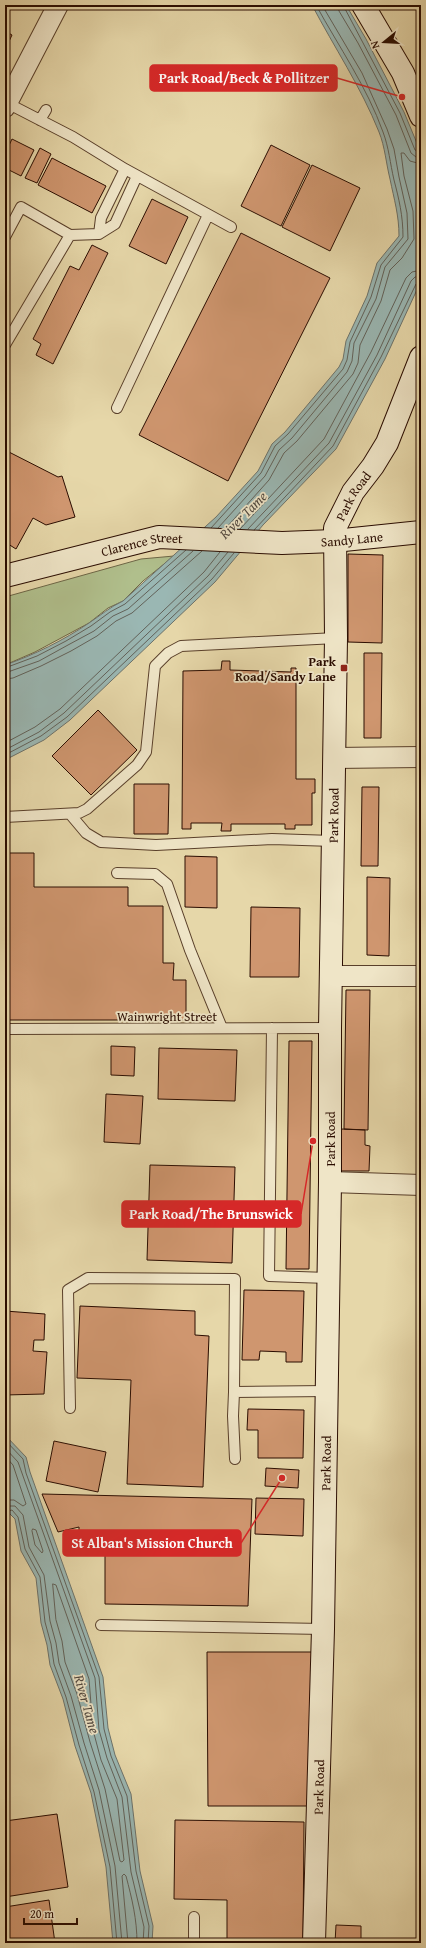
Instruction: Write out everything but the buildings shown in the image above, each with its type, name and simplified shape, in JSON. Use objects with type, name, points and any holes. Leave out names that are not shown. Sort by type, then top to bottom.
[{"type":"main road","points":[[363,5],[404,73],[421,116]]},
{"type":"main road","name":"Park Road","points":[[314,1943],[323,1628],[330,1182],[330,1028],[336,638],[334,541],[335,528],[340,515],[387,443],[421,357]]},
{"type":"main road","name":"Sandy Lane","points":[[282,543],[334,541],[421,532]]},
{"type":"main road","name":"Clarence Street","points":[[5,576],[159,537],[282,543]]},
{"type":"street","points":[[6,105],[53,7]]},
{"type":"street","points":[[334,758],[421,757]]},
{"type":"street","points":[[331,976],[421,976]]},
{"type":"street","points":[[330,1182],[421,1184]]},
{"type":"lane","points":[[6,105],[75,133],[125,169],[231,227]]},
{"type":"lane","points":[[40,120],[46,110]]},
{"type":"lane","points":[[99,234],[101,218],[125,169]]},
{"type":"lane","points":[[5,238],[21,207],[70,235],[99,234],[115,224],[138,176]]},
{"type":"lane","points":[[117,408],[208,215]]},
{"type":"lane","points":[[5,345],[70,235]]},
{"type":"lane","points":[[5,817],[70,814],[87,809],[137,765],[146,752],[155,666],[168,653],[181,646],[336,638]]},
{"type":"lane","points":[[70,814],[86,833],[101,842],[156,845],[272,840],[333,841]]},
{"type":"lane","points":[[117,873],[155,874],[167,884],[190,950],[222,1028]]},
{"type":"lane","points":[[272,1028],[269,1276],[328,1278]]},
{"type":"lane","name":"Wainwright Street","points":[[5,1029],[330,1028]]},
{"type":"lane","points":[[70,1408],[68,1290],[88,1278],[235,1279],[233,1416],[235,1459]]},
{"type":"lane","points":[[234,1392],[327,1391]]},
{"type":"lane","points":[[100,1625],[323,1628]]},
{"type":"lane","points":[[194,1917],[194,1943]]},
{"type":"green space","points":[[174,556],[143,581],[123,601],[108,608],[89,623],[35,652],[5,665],[5,597],[141,559]]},
{"type":"green space","points":[[421,1805],[421,1943],[414,1943],[419,1940]]},
{"type":"water","name":"River Tame","points":[[312,5],[346,5],[366,39],[404,112],[421,153],[421,281],[385,359],[336,449],[263,525],[215,582],[70,720],[44,740],[5,760],[5,665],[27,657],[59,641],[123,601],[216,517],[258,471],[272,444],[285,432],[339,367],[343,359],[346,341],[367,296],[377,263],[399,236],[396,207],[379,132],[356,83]]},
{"type":"water","name":"River Tame","points":[[5,1435],[26,1457],[103,1677],[108,1728],[115,1755],[131,1794],[140,1871],[153,1926],[152,1943],[113,1943],[106,1867],[91,1793],[75,1746],[63,1699],[50,1665],[47,1645],[41,1623],[36,1578],[21,1551],[15,1519],[10,1514],[5,1516]]},
{"type":"place","name":"Park Road/Beck & Pollitzer","points":[[402,97]]},
{"type":"place","name":"Park Road/Sandy Lane","points":[[344,668]]},
{"type":"place","name":"Park Road/The Brunswick","points":[[313,1141]]},
{"type":"place","name":"St Alban's Mission Church","points":[[282,1478]]}]
